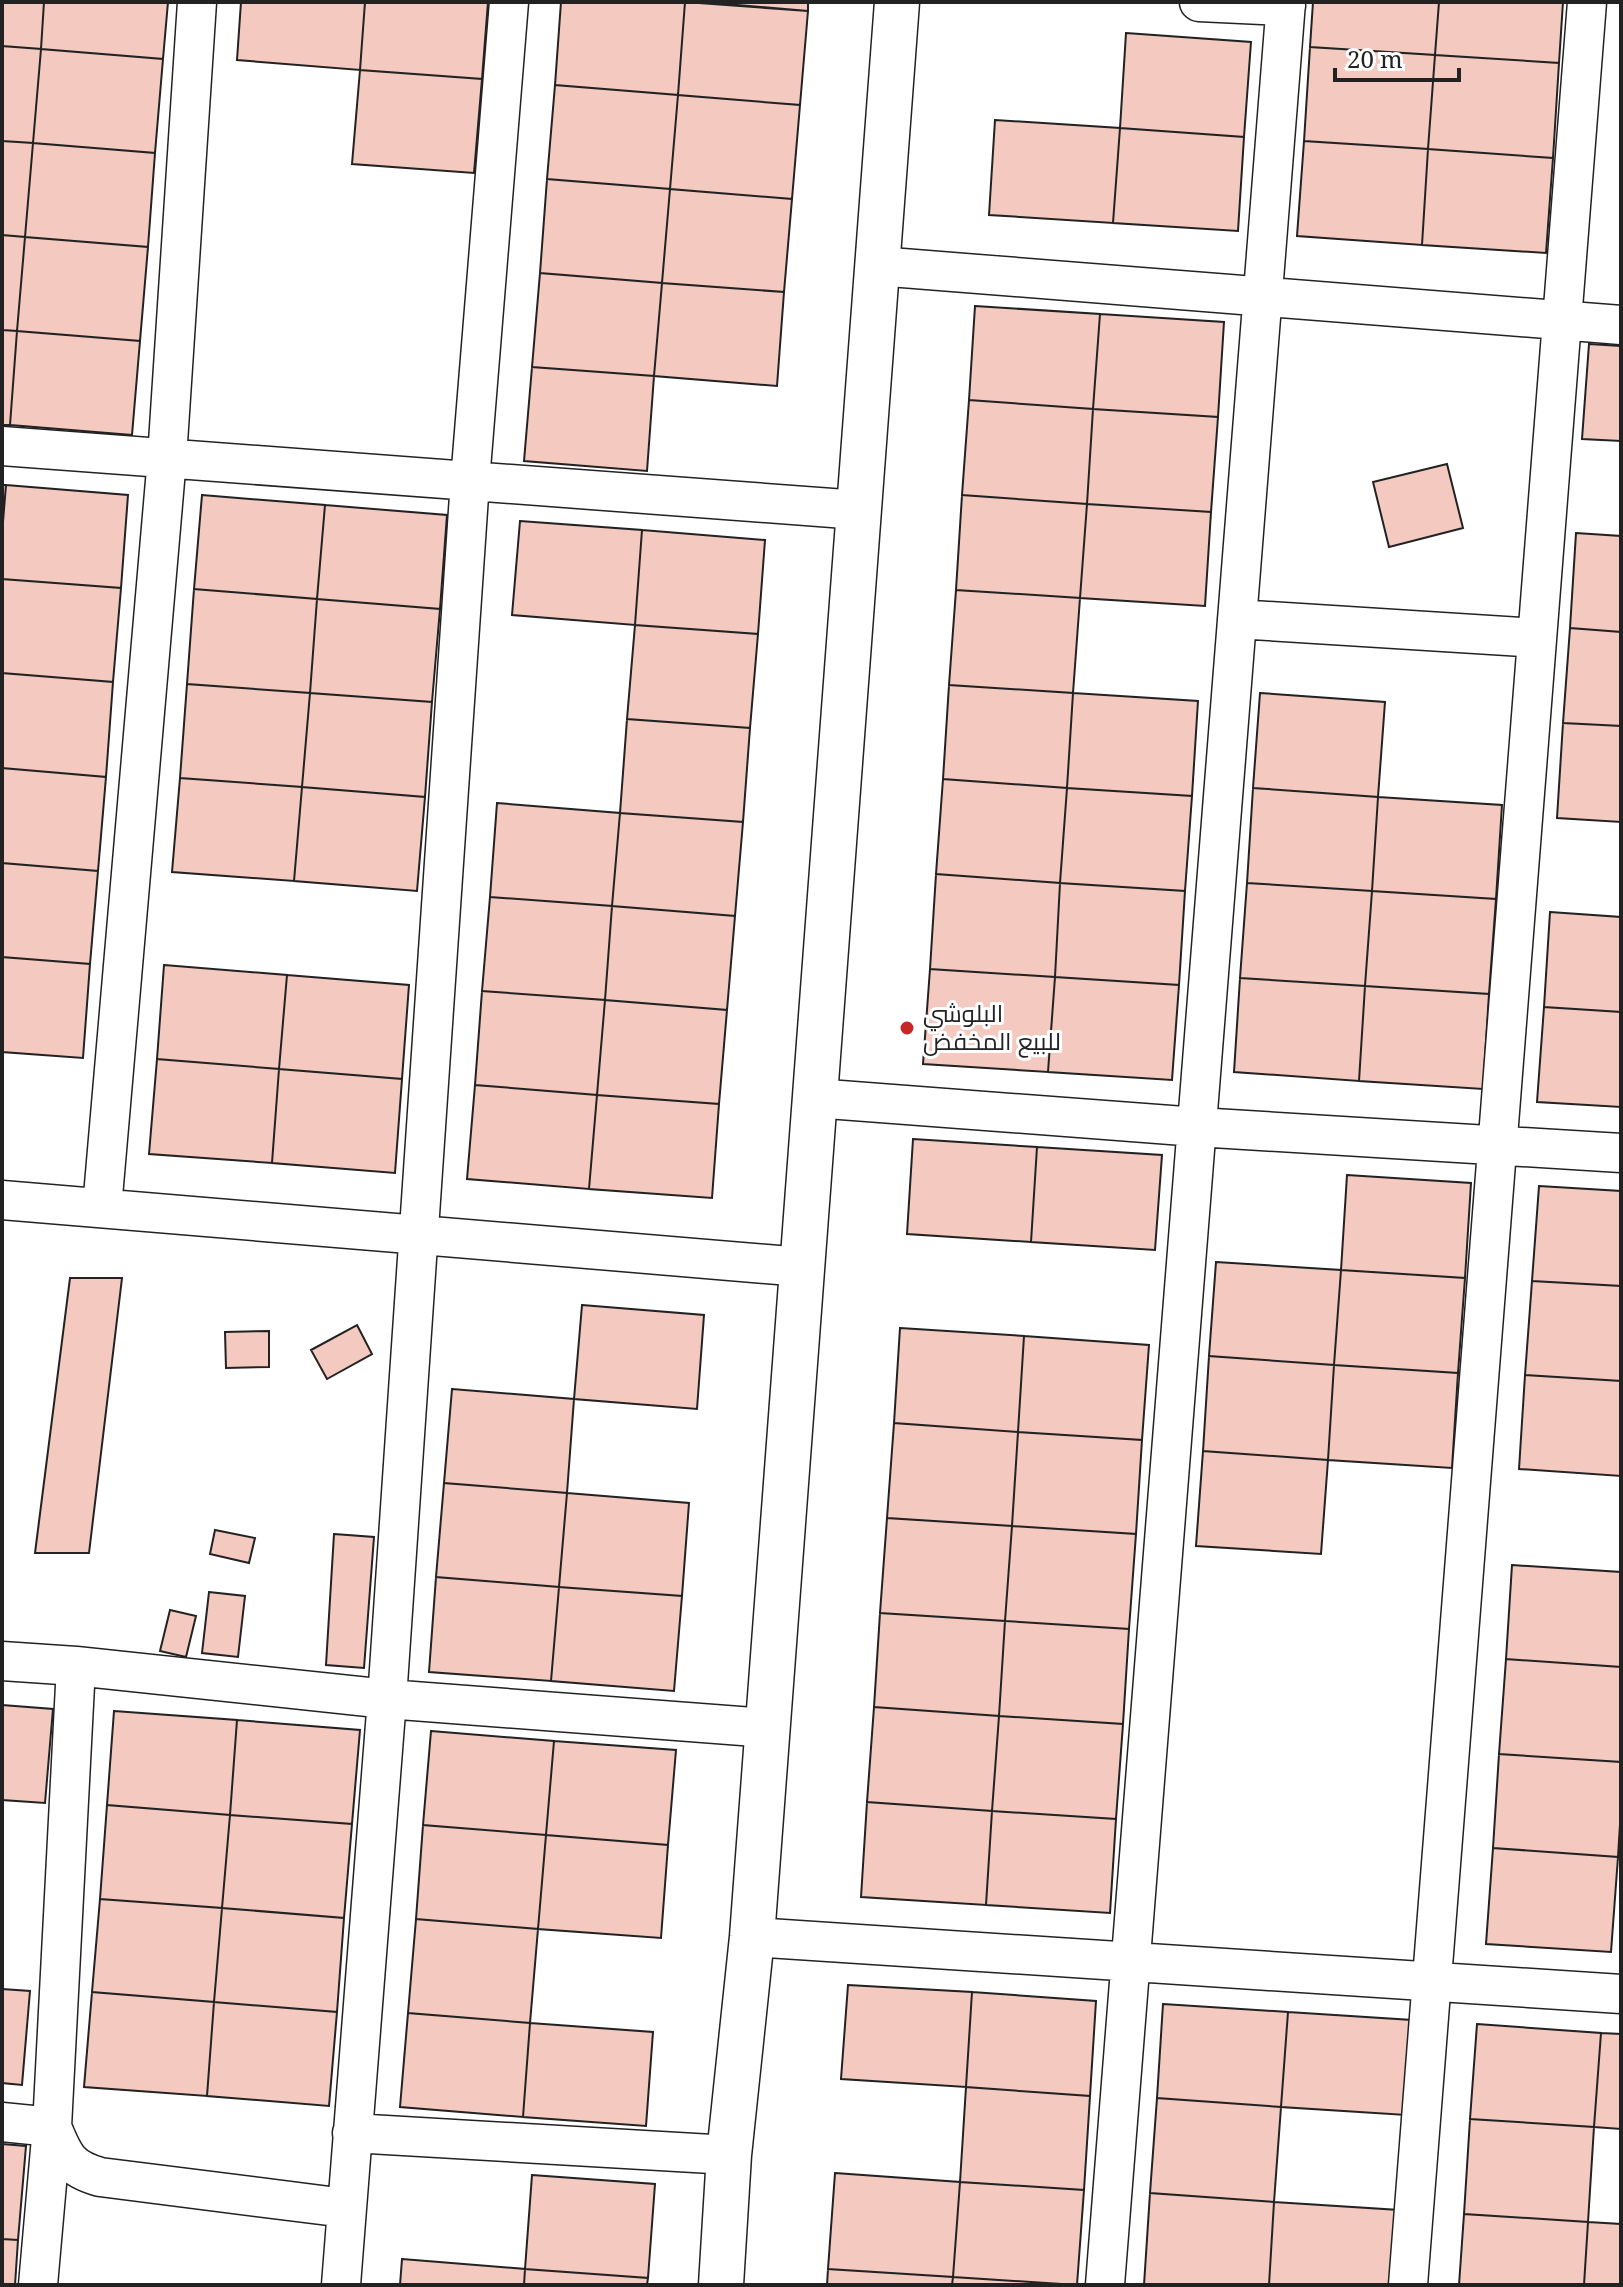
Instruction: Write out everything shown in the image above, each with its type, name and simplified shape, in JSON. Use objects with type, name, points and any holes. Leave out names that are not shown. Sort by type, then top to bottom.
[{"type":"street","points":[[102,1208],[167,458],[197,2]]},
{"type":"street","points":[[341,2285],[387,1699],[470,481],[509,2]]},
{"type":"street","points":[[721,2285],[729,2155],[752,1937],[897,2]]},
{"type":"street","points":[[1105,2285],[1286,4],[1199,2]]},
{"type":"street","points":[[1408,2285],[1587,2]]},
{"type":"street","points":[[877,266],[1621,325]]},
{"type":"street","points":[[2,446],[859,510]]},
{"type":"street","points":[[1237,619],[1537,638]]},
{"type":"street","points":[[814,1098],[1197,1127],[1621,1153]]},
{"type":"street","points":[[2,1200],[802,1267]]},
{"type":"street","points":[[2,1661],[387,1699],[768,1728]]},
{"type":"street","points":[[38,2285],[52,2127],[76,1666]]},
{"type":"street","points":[[752,1937],[1621,1994]]},
{"type":"street","points":[[2,2122],[52,2127]]},
{"type":"street","points":[[52,2127],[64,2157],[86,2173],[100,2177],[345,2208]]},
{"type":"street","points":[[352,2133],[729,2155]]},
{"type":"building","points":[[2,2],[44,2],[41,49],[2,46]]},
{"type":"building","points":[[44,2],[168,2],[163,59],[41,49]]},
{"type":"building","points":[[241,2],[365,2],[360,70],[237,60]]},
{"type":"building","points":[[365,2],[488,2],[482,79],[360,70]]},
{"type":"building","points":[[561,2],[685,2],[678,95],[555,85]]},
{"type":"building","points":[[685,2],[808,11],[800,105],[678,95]]},
{"type":"building","points":[[702,2],[808,2],[808,11]]},
{"type":"building","points":[[1313,2],[1439,2],[1435,55],[1310,47]]},
{"type":"building","points":[[1439,2],[1563,2],[1559,63],[1435,55]]},
{"type":"building","points":[[1126,33],[1251,42],[1244,137],[1120,128]]},
{"type":"building","points":[[2,46],[41,49],[33,143],[2,141]]},
{"type":"building","points":[[1310,47],[1435,55],[1428,149],[1304,141]]},
{"type":"building","points":[[41,49],[163,59],[155,153],[33,143]]},
{"type":"building","points":[[1435,55],[1559,63],[1553,158],[1428,149]]},
{"type":"building","points":[[360,70],[482,79],[474,173],[352,164]]},
{"type":"building","points":[[555,85],[678,95],[670,189],[547,179]]},
{"type":"building","points":[[678,95],[800,105],[792,199],[670,189]]},
{"type":"building","points":[[995,120],[1120,128],[1113,223],[989,215]]},
{"type":"building","points":[[1120,128],[1244,137],[1238,231],[1113,223]]},
{"type":"building","points":[[2,141],[33,143],[25,237],[2,235]]},
{"type":"building","points":[[1304,141],[1428,149],[1422,245],[1297,236]]},
{"type":"building","points":[[33,143],[155,153],[148,247],[25,237]]},
{"type":"building","points":[[1428,149],[1553,158],[1546,253],[1422,245]]},
{"type":"building","points":[[547,179],[670,189],[662,283],[540,273]]},
{"type":"building","points":[[670,189],[792,199],[784,292],[662,283]]},
{"type":"building","points":[[2,235],[25,237],[17,331],[2,330]]},
{"type":"building","points":[[25,237],[148,247],[140,341],[17,331]]},
{"type":"building","points":[[540,273],[662,283],[654,376],[532,367]]},
{"type":"building","points":[[662,283],[784,292],[777,386],[654,376]]},
{"type":"building","points":[[975,306],[1100,314],[1093,409],[969,400]]},
{"type":"building","points":[[1100,314],[1224,322],[1218,417],[1093,409]]},
{"type":"building","points":[[2,330],[17,331],[10,425],[2,425]]},
{"type":"building","points":[[17,331],[140,341],[132,435],[10,425]]},
{"type":"building","points":[[1589,344],[1621,346],[1621,441],[1582,439]]},
{"type":"building","points":[[532,367],[654,376],[647,471],[524,461]]},
{"type":"building","points":[[969,400],[1093,409],[1087,504],[962,495]]},
{"type":"building","points":[[1093,409],[1218,417],[1211,512],[1087,504]]},
{"type":"building","points":[[1447,464],[1463,528],[1389,547],[1373,482]]},
{"type":"building","points":[[2,485],[6,485],[2,534]]},
{"type":"building","points":[[6,485],[128,495],[121,588],[2,579]]},
{"type":"building","points":[[202,495],[325,505],[317,599],[194,589]]},
{"type":"building","points":[[962,495],[1087,504],[1080,598],[956,590]]},
{"type":"building","points":[[1087,504],[1211,512],[1205,606],[1080,598]]},
{"type":"building","points":[[325,505],[447,515],[440,609],[317,599]]},
{"type":"building","points":[[520,521],[642,530],[635,625],[512,615]]},
{"type":"building","points":[[642,530],[765,540],[758,634],[635,625]]},
{"type":"building","points":[[1576,533],[1621,536],[1621,632],[1570,628]]},
{"type":"building","points":[[2,579],[121,588],[113,682],[2,673]]},
{"type":"building","points":[[194,589],[317,599],[310,693],[187,684]]},
{"type":"building","points":[[956,590],[1080,598],[1073,693],[949,685]]},
{"type":"building","points":[[317,599],[440,609],[432,702],[310,693]]},
{"type":"building","points":[[635,625],[758,634],[750,728],[627,719]]},
{"type":"building","points":[[1570,628],[1621,632],[1621,726],[1563,723]]},
{"type":"building","points":[[2,673],[113,682],[106,777],[2,768]]},
{"type":"building","points":[[187,684],[310,693],[302,787],[180,778]]},
{"type":"building","points":[[949,685],[1073,693],[1067,788],[943,779]]},
{"type":"building","points":[[310,693],[432,702],[425,797],[302,787]]},
{"type":"building","points":[[1073,693],[1198,701],[1192,796],[1067,788]]},
{"type":"building","points":[[1260,693],[1385,702],[1378,797],[1253,788]]},
{"type":"building","points":[[627,719],[750,728],[743,822],[620,813]]},
{"type":"building","points":[[1563,723],[1621,726],[1621,822],[1557,818]]},
{"type":"building","points":[[2,768],[106,777],[98,871],[2,863]]},
{"type":"building","points":[[180,778],[302,787],[294,881],[172,872]]},
{"type":"building","points":[[943,779],[1067,788],[1060,883],[936,874]]},
{"type":"building","points":[[302,787],[425,797],[417,891],[294,881]]},
{"type":"building","points":[[1067,788],[1192,796],[1185,891],[1060,883]]},
{"type":"building","points":[[1253,788],[1378,797],[1372,891],[1247,883]]},
{"type":"building","points":[[1378,797],[1502,805],[1496,899],[1372,891]]},
{"type":"building","points":[[497,803],[620,813],[612,906],[490,897]]},
{"type":"building","points":[[620,813],[743,822],[735,916],[612,906]]},
{"type":"building","points":[[2,863],[98,871],[90,964],[2,957]]},
{"type":"building","points":[[936,874],[1060,883],[1055,977],[930,969]]},
{"type":"building","points":[[1060,883],[1185,891],[1179,985],[1055,977]]},
{"type":"building","points":[[1247,883],[1372,891],[1365,986],[1240,978]]},
{"type":"building","points":[[1372,891],[1496,899],[1489,994],[1365,986]]},
{"type":"building","points":[[490,897],[612,906],[605,1000],[482,991]]},
{"type":"building","points":[[612,906],[735,916],[727,1010],[605,1000]]},
{"type":"building","points":[[1550,912],[1621,917],[1621,1012],[1544,1007]]},
{"type":"building","points":[[2,957],[90,964],[83,1058],[2,1052]]},
{"type":"building","points":[[164,965],[287,975],[279,1069],[157,1059]]},
{"type":"building","points":[[930,969],[1055,977],[1048,1072],[923,1064]]},
{"type":"building","points":[[287,975],[409,985],[402,1079],[279,1069]]},
{"type":"building","points":[[1055,977],[1179,985],[1172,1080],[1048,1072]]},
{"type":"building","points":[[1240,978],[1365,986],[1359,1081],[1234,1072]]},
{"type":"building","points":[[1365,986],[1489,994],[1483,1089],[1359,1081]]},
{"type":"building","points":[[482,991],[605,1000],[597,1095],[475,1085]]},
{"type":"building","points":[[605,1000],[727,1010],[719,1104],[597,1095]]},
{"type":"building","points":[[1544,1007],[1621,1012],[1621,1107],[1537,1102]]},
{"type":"building","points":[[157,1059],[279,1069],[272,1163],[149,1154]]},
{"type":"building","points":[[279,1069],[402,1079],[395,1173],[272,1163]]},
{"type":"building","points":[[475,1085],[597,1095],[589,1189],[467,1179]]},
{"type":"building","points":[[597,1095],[719,1104],[712,1198],[589,1189]]},
{"type":"building","points":[[913,1139],[1037,1147],[1031,1242],[907,1234]]},
{"type":"building","points":[[1037,1147],[1162,1155],[1155,1250],[1031,1242]]},
{"type":"building","points":[[1347,1175],[1471,1183],[1465,1278],[1341,1270]]},
{"type":"building","points":[[1539,1186],[1621,1191],[1621,1286],[1532,1281]]},
{"type":"building","points":[[1216,1262],[1341,1270],[1334,1365],[1209,1356]]},
{"type":"building","points":[[1341,1270],[1465,1278],[1458,1373],[1334,1365]]},
{"type":"building","points":[[70,1278],[122,1278],[89,1553],[35,1553]]},
{"type":"building","points":[[1532,1281],[1621,1286],[1621,1381],[1525,1375]]},
{"type":"building","points":[[582,1305],[704,1315],[697,1409],[574,1399]]},
{"type":"building","points":[[357,1325],[372,1354],[327,1379],[311,1350]]},
{"type":"building","points":[[900,1328],[1024,1336],[1018,1432],[894,1423]]},
{"type":"building","points":[[269,1331],[269,1367],[226,1368],[225,1332]]},
{"type":"building","points":[[1024,1336],[1149,1345],[1142,1440],[1018,1432]]},
{"type":"building","points":[[1209,1356],[1334,1365],[1328,1460],[1203,1451]]},
{"type":"building","points":[[1334,1365],[1458,1373],[1452,1468],[1328,1460]]},
{"type":"building","points":[[1525,1375],[1621,1381],[1621,1476],[1519,1469]]},
{"type":"building","points":[[452,1389],[574,1399],[567,1493],[444,1483]]},
{"type":"building","points":[[894,1423],[1018,1432],[1012,1526],[887,1518]]},
{"type":"building","points":[[1018,1432],[1142,1440],[1136,1534],[1012,1526]]},
{"type":"building","points":[[1203,1451],[1328,1460],[1321,1554],[1196,1546]]},
{"type":"building","points":[[444,1483],[567,1493],[559,1587],[436,1577]]},
{"type":"building","points":[[567,1493],[689,1503],[682,1596],[559,1587]]},
{"type":"building","points":[[887,1518],[1012,1526],[1005,1621],[880,1613]]},
{"type":"building","points":[[1012,1526],[1136,1534],[1129,1629],[1005,1621]]},
{"type":"building","points":[[215,1530],[255,1538],[249,1563],[210,1554]]},
{"type":"building","points":[[334,1534],[374,1537],[364,1668],[326,1665]]},
{"type":"building","points":[[1512,1565],[1621,1572],[1621,1667],[1506,1659]]},
{"type":"building","points":[[436,1577],[559,1587],[551,1681],[429,1672]]},
{"type":"building","points":[[559,1587],[682,1596],[674,1691],[551,1681]]},
{"type":"building","points":[[209,1592],[245,1596],[238,1657],[202,1653]]},
{"type":"building","points":[[170,1610],[196,1616],[186,1657],[160,1651]]},
{"type":"building","points":[[880,1613],[1005,1621],[999,1716],[874,1707]]},
{"type":"building","points":[[1005,1621],[1129,1629],[1123,1724],[999,1716]]},
{"type":"building","points":[[1506,1659],[1621,1667],[1621,1762],[1499,1754]]},
{"type":"building","points":[[2,1705],[53,1709],[45,1803],[2,1800]]},
{"type":"building","points":[[874,1707],[999,1716],[992,1811],[867,1802]]},
{"type":"building","points":[[114,1711],[237,1720],[230,1815],[107,1805]]},
{"type":"building","points":[[999,1716],[1123,1724],[1116,1819],[992,1811]]},
{"type":"building","points":[[237,1720],[360,1730],[352,1824],[230,1815]]},
{"type":"building","points":[[431,1731],[554,1741],[546,1835],[423,1825]]},
{"type":"building","points":[[554,1741],[676,1750],[668,1845],[546,1835]]},
{"type":"building","points":[[1499,1754],[1621,1762],[1618,1857],[1493,1848]]},
{"type":"building","points":[[867,1802],[992,1811],[986,1905],[861,1897]]},
{"type":"building","points":[[107,1805],[230,1815],[222,1908],[100,1899]]},
{"type":"building","points":[[1621,1808],[1621,1857],[1618,1857]]},
{"type":"building","points":[[992,1811],[1116,1819],[1110,1913],[986,1905]]},
{"type":"building","points":[[230,1815],[352,1824],[344,1918],[222,1908]]},
{"type":"building","points":[[423,1825],[546,1835],[538,1929],[416,1919]]},
{"type":"building","points":[[546,1835],[668,1845],[661,1938],[538,1929]]},
{"type":"building","points":[[1493,1848],[1618,1857],[1611,1952],[1486,1944]]},
{"type":"building","points":[[100,1899],[222,1908],[214,2002],[92,1992]]},
{"type":"building","points":[[222,1908],[344,1918],[337,2012],[214,2002]]},
{"type":"building","points":[[416,1919],[538,1929],[530,2023],[408,2013]]},
{"type":"building","points":[[848,1985],[972,1992],[966,2087],[841,2079]]},
{"type":"building","points":[[2,1989],[30,1991],[22,2085],[2,2083]]},
{"type":"building","points":[[92,1992],[214,2002],[207,2096],[84,2087]]},
{"type":"building","points":[[972,1992],[1096,2001],[1090,2096],[966,2087]]},
{"type":"building","points":[[214,2002],[337,2012],[329,2106],[207,2096]]},
{"type":"building","points":[[1163,2004],[1288,2012],[1281,2107],[1157,2098]]},
{"type":"building","points":[[1288,2012],[1412,2020],[1406,2115],[1281,2107]]},
{"type":"building","points":[[408,2013],[530,2023],[523,2117],[400,2107]]},
{"type":"building","points":[[530,2023],[653,2032],[646,2126],[523,2117]]},
{"type":"building","points":[[1477,2024],[1601,2033],[1594,2127],[1470,2119]]},
{"type":"building","points":[[1601,2033],[1621,2034],[1621,2129],[1594,2127]]},
{"type":"building","points":[[966,2087],[1090,2096],[1084,2190],[960,2182]]},
{"type":"building","points":[[1157,2098],[1281,2107],[1274,2202],[1150,2193]]},
{"type":"building","points":[[1470,2119],[1594,2127],[1588,2222],[1464,2214]]},
{"type":"building","points":[[2,2144],[26,2146],[18,2240],[2,2239]]},
{"type":"building","points":[[835,2173],[960,2182],[953,2277],[828,2269]]},
{"type":"building","points":[[532,2175],[655,2184],[648,2278],[525,2269]]},
{"type":"building","points":[[960,2182],[1084,2190],[1077,2285],[953,2277]]},
{"type":"building","points":[[1150,2193],[1274,2202],[1269,2285],[1144,2285]]},
{"type":"building","points":[[1274,2202],[1399,2210],[1394,2285],[1269,2285]]},
{"type":"building","points":[[1464,2214],[1588,2222],[1584,2285],[1459,2285]]},
{"type":"building","points":[[1588,2222],[1621,2224],[1621,2285],[1584,2285]]},
{"type":"building","points":[[2,2239],[18,2240],[15,2285],[2,2285]]},
{"type":"building","points":[[402,2259],[525,2269],[524,2285],[400,2285]]},
{"type":"building","points":[[525,2269],[648,2278],[647,2285],[524,2285]]},
{"type":"building","points":[[828,2269],[953,2277],[952,2285],[827,2285]]},
{"type":"building","points":[[953,2277],[1077,2285],[952,2285]]},
{"type":"place","name":"البلوشي للبيع المخفض","points":[[907,1028]]}]
